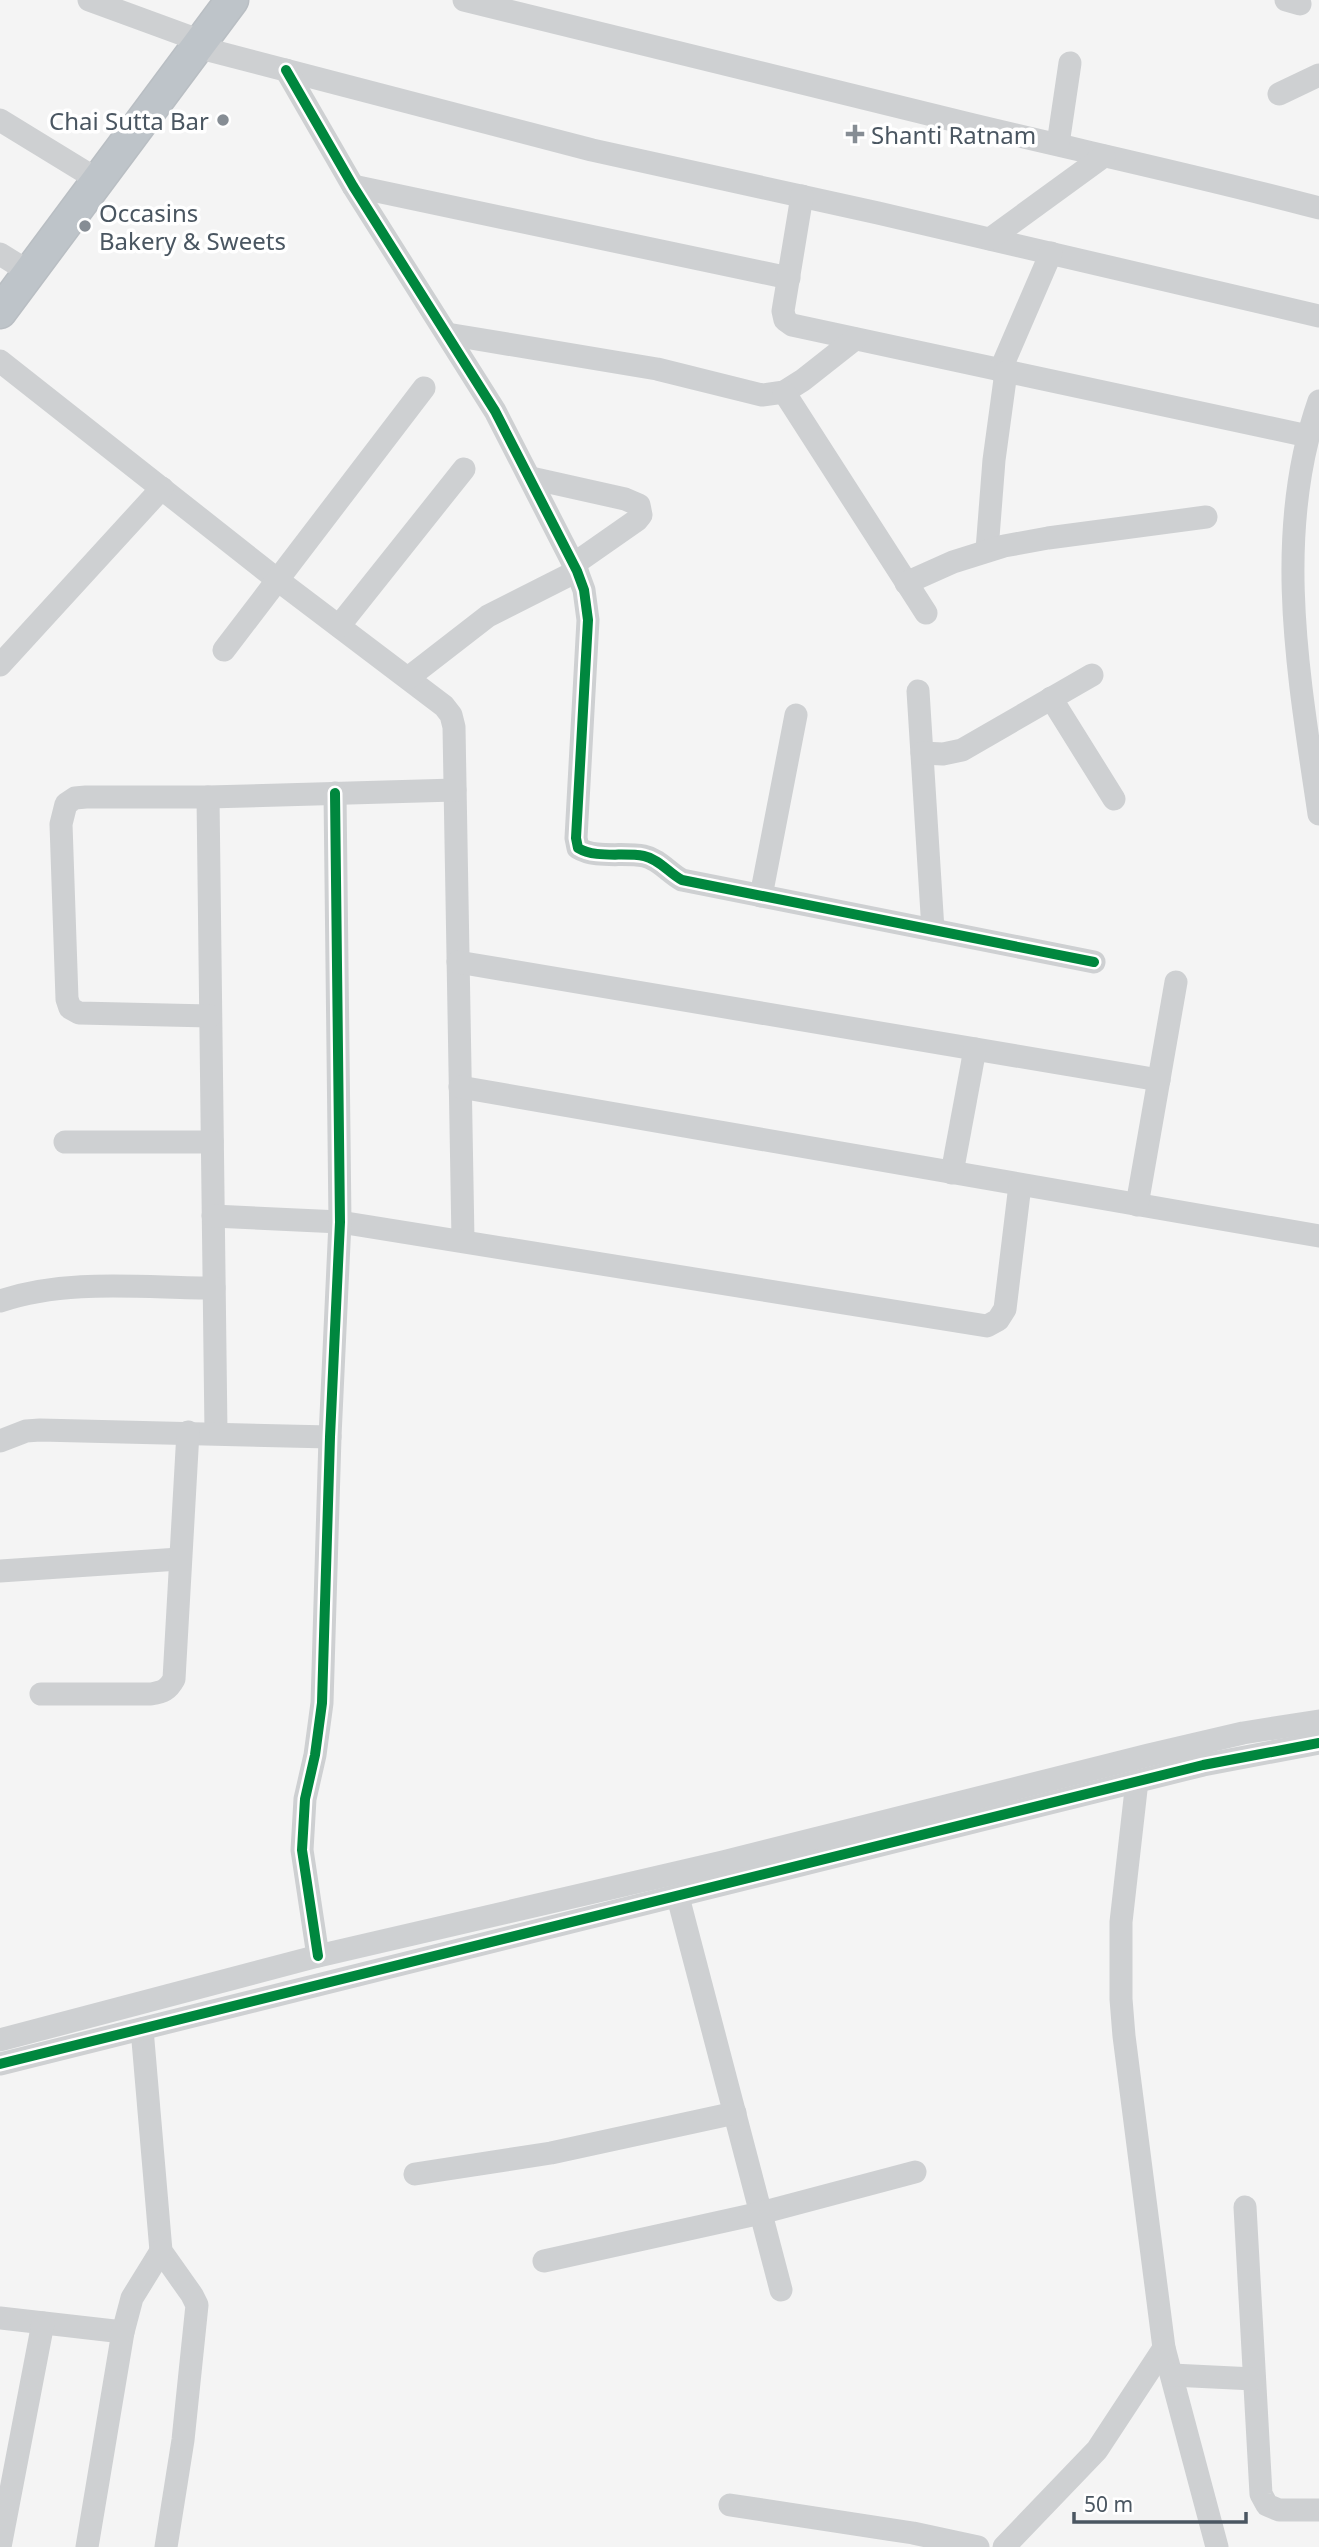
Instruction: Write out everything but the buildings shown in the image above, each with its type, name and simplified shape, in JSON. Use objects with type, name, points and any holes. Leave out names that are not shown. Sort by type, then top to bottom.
[{"type":"highway","points":[[0,312],[232,0]]},
{"type":"street","points":[[89,0],[199,44],[286,71],[592,150],[1319,316]]},
{"type":"street","points":[[464,0],[1319,208]]},
{"type":"street","points":[[1058,144],[1070,63]]},
{"type":"street","points":[[286,71],[353,186],[495,411],[531,478],[584,590],[588,620],[576,838],[578,848],[586,853],[654,859],[682,880],[1094,962]]},
{"type":"street","points":[[1279,94],[1319,75]]},
{"type":"street","points":[[0,120],[98,180]]},
{"type":"street","points":[[990,239],[1104,156]]},
{"type":"street","points":[[353,186],[789,278]]},
{"type":"street","points":[[802,196],[783,311],[785,320],[793,325],[1308,436]]},
{"type":"street","points":[[0,254],[29,272]]},
{"type":"street","points":[[987,550],[1003,372],[1051,254]]},
{"type":"street","points":[[447,334],[657,369],[762,395],[784,391],[803,380],[855,339]]},
{"type":"street","points":[[0,361],[279,581],[444,706],[451,715],[454,727],[463,1240]]},
{"type":"street","points":[[224,650],[424,388]]},
{"type":"street","points":[[784,391],[926,613]]},
{"type":"street","points":[[1319,401],[1296,492],[1293,597],[1302,699],[1319,814]]},
{"type":"street","points":[[339,626],[464,469]]},
{"type":"street","points":[[408,678],[488,617],[575,568],[641,515],[639,505],[625,499],[531,478]]},
{"type":"street","points":[[0,665],[162,488]]},
{"type":"street","points":[[906,583],[987,550],[1048,538],[1206,517]]},
{"type":"street","points":[[922,753],[943,754],[962,750],[1092,675]]},
{"type":"street","points":[[918,691],[933,930]]},
{"type":"street","points":[[1051,698],[1114,799]]},
{"type":"street","points":[[761,896],[796,715]]},
{"type":"street","points":[[210,1016],[79,1013],[70,1008],[66,999],[61,824],[66,804],[75,798],[455,790]]},
{"type":"street","points":[[318,1956],[302,1850],[305,1799],[315,1755],[322,1703],[340,1222],[335,793]]},
{"type":"street","points":[[208,797],[216,1433]]},
{"type":"street","points":[[458,962],[1159,1080]]},
{"type":"street","points":[[1137,1205],[1176,982]]},
{"type":"street","points":[[952,1173],[975,1049]]},
{"type":"street","points":[[460,1087],[1319,1236]]},
{"type":"street","points":[[65,1142],[212,1142]]},
{"type":"street","points":[[213,1216],[340,1222],[987,1326],[998,1320],[1005,1308],[1020,1185]]},
{"type":"street","points":[[9,1298],[71,1287],[214,1288]]},
{"type":"street","points":[[5,1439],[40,1430],[330,1437]]},
{"type":"street","points":[[41,1694],[151,1694],[169,1688],[174,1679],[188,1432]]},
{"type":"street","points":[[1,1571],[180,1559]]},
{"type":"street","points":[[0,2040],[318,1956],[723,1862],[1176,1748],[1243,1733],[1319,1721]]},
{"type":"street","points":[[0,2064],[1136,1781],[1249,1755],[1319,1743]]},
{"type":"street","points":[[1136,1781],[1121,1922],[1121,1999],[1164,2348],[1217,2547]]},
{"type":"street","points":[[678,1896],[780,2290]]},
{"type":"street","points":[[142,2029],[160,2252],[197,2305],[183,2440],[166,2547]]},
{"type":"street","points":[[415,2175],[551,2153],[735,2113]]},
{"type":"street","points":[[544,2261],[761,2213],[915,2172]]},
{"type":"street","points":[[1245,2207],[1261,2494],[1267,2505],[1279,2510],[1319,2510]]},
{"type":"street","points":[[87,2547],[123,2332],[132,2298],[160,2252]]},
{"type":"street","points":[[0,2318],[123,2332]]},
{"type":"street","points":[[0,2547],[43,2323]]},
{"type":"street","points":[[1004,2547],[1097,2450],[1164,2348]]},
{"type":"street","points":[[1172,2375],[1254,2379]]},
{"type":"street","points":[[730,2505],[914,2533],[978,2547]]},
{"type":"cycle path","points":[[286,70],[353,186],[495,411],[577,571],[584,590],[588,620],[576,838],[578,848],[601,854],[644,856],[682,880],[1094,962]]},
{"type":"cycle path","points":[[318,1956],[302,1850],[305,1799],[315,1755],[322,1703],[340,1222],[335,793]]},
{"type":"cycle path","points":[[0,2064],[1203,1765],[1319,1743]]},
{"type":"place","name":"Chai Sutta Bar","points":[[223,120]]},
{"type":"place","name":"Shanti Ratnam","points":[[855,134]]},
{"type":"place","name":"Occasins Bakery & Sweets","points":[[85,226]]}]
